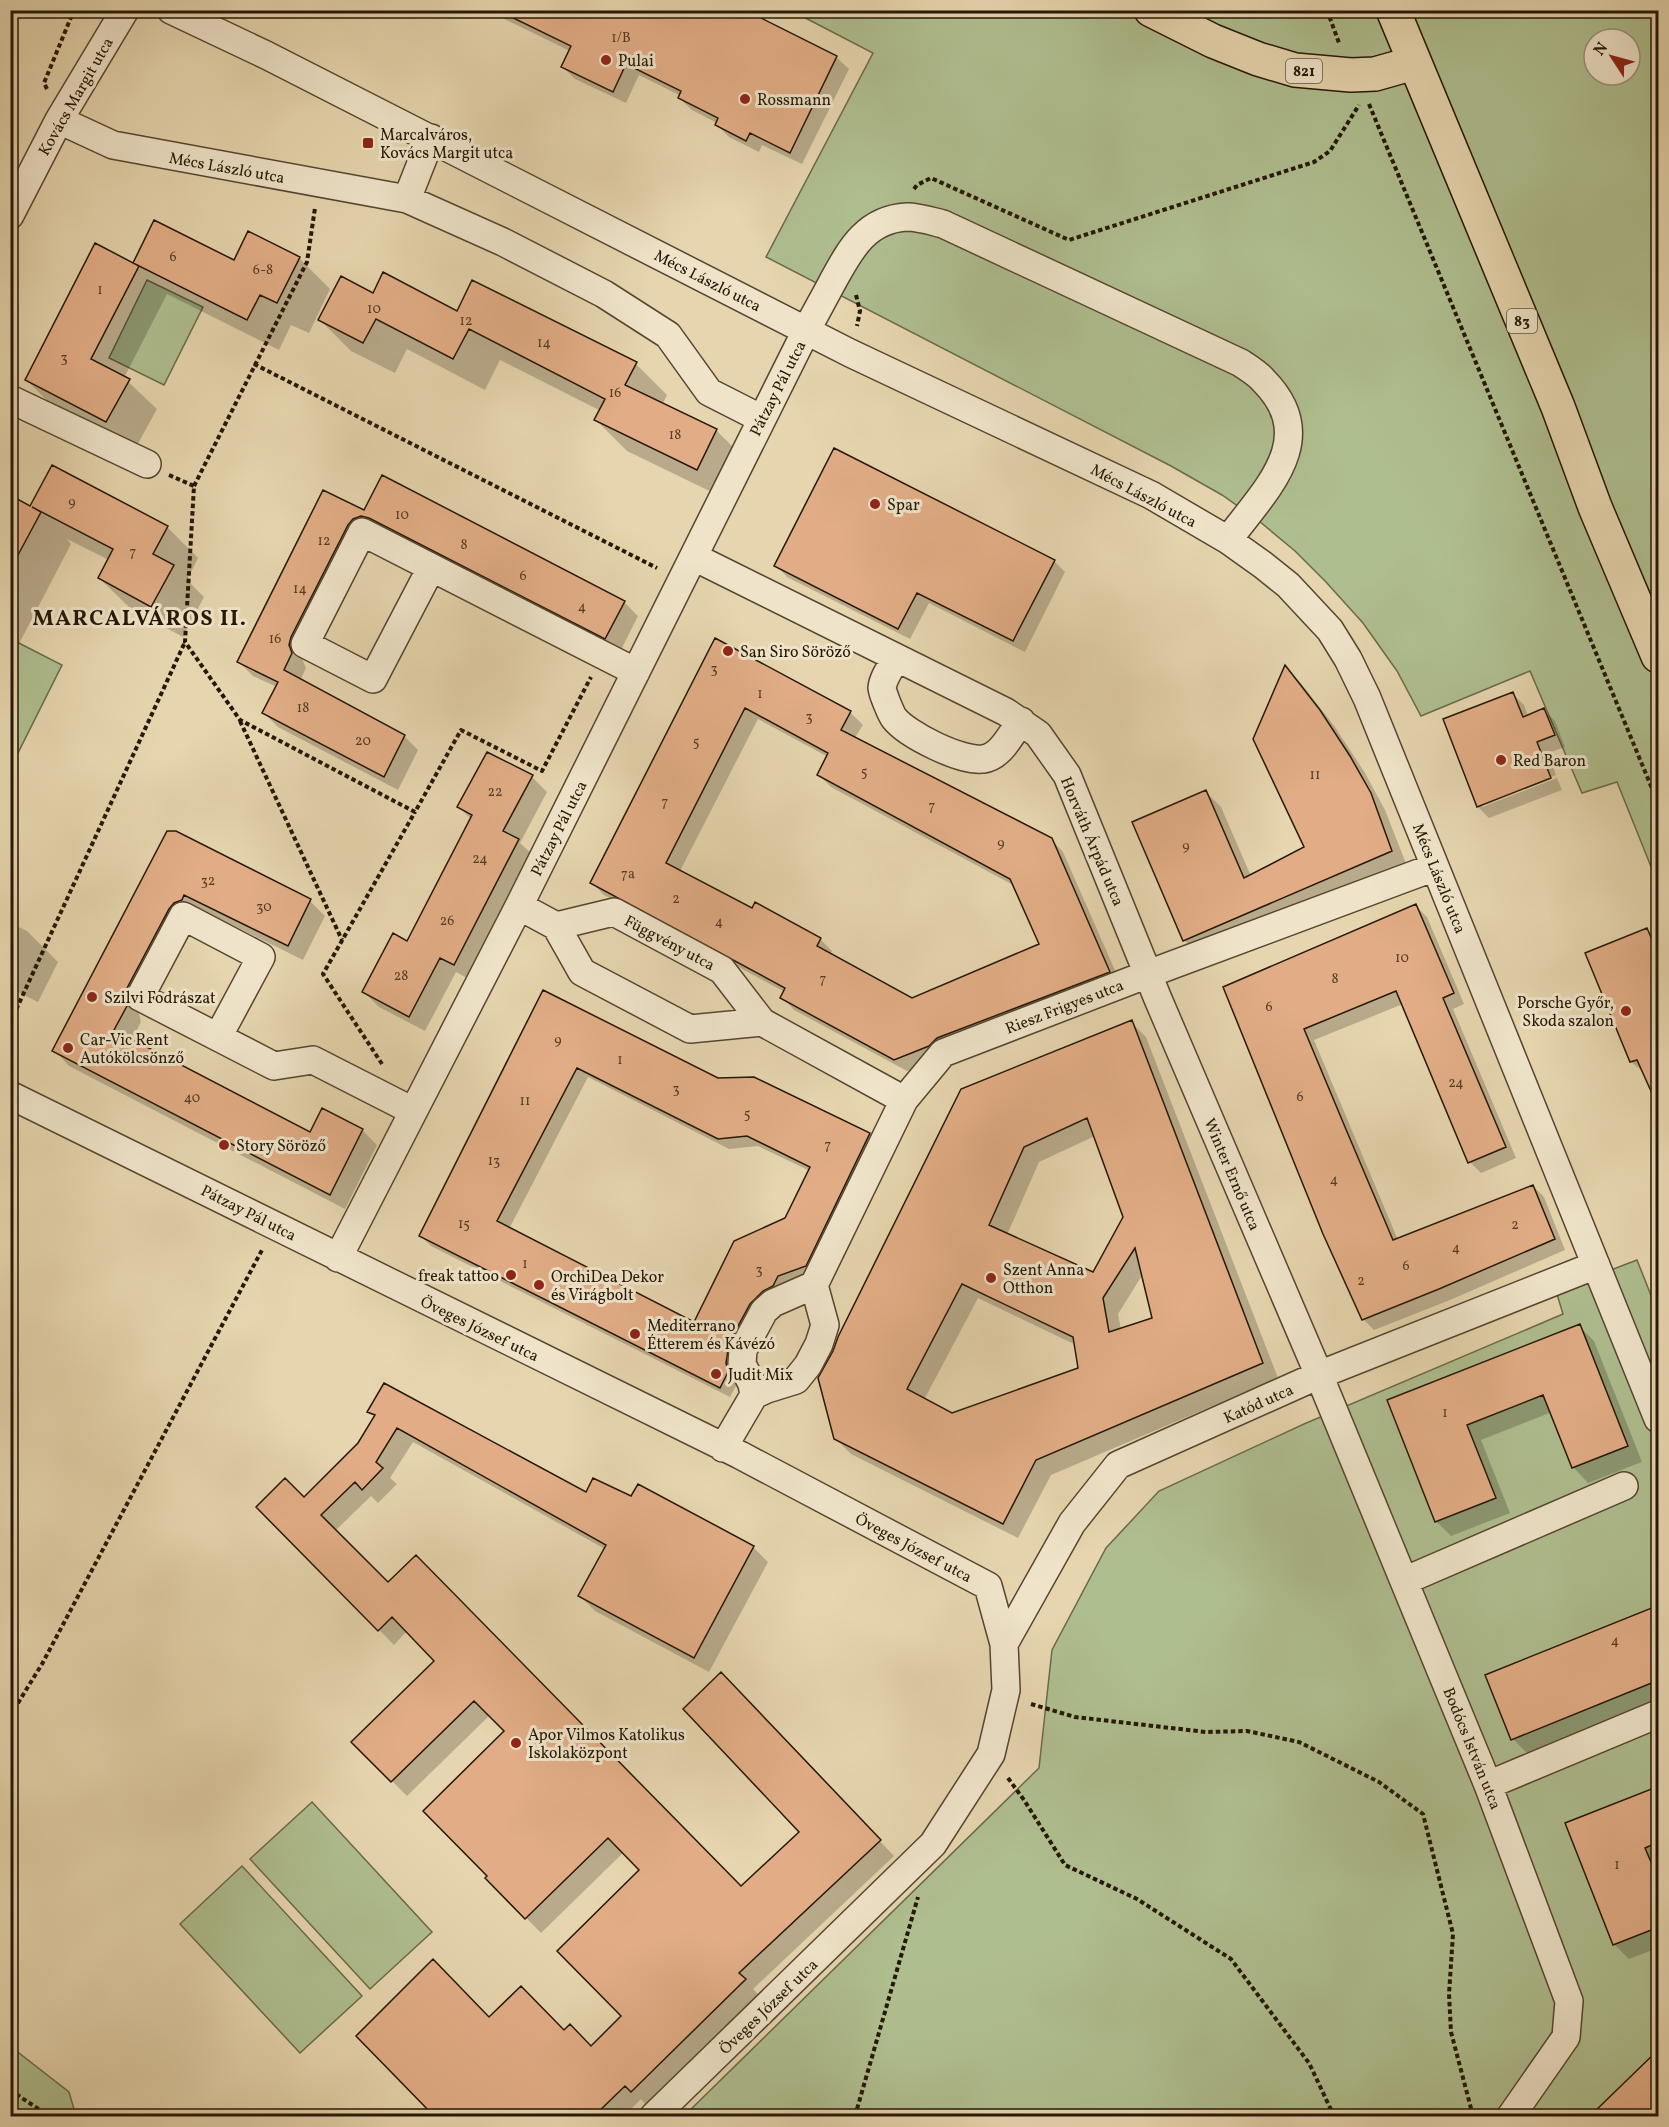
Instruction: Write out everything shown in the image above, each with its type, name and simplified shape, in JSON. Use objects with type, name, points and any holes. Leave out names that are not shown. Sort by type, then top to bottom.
[{"type":"main road","name":"821","points":[[1151,10],[1214,41],[1258,59],[1358,85],[1375,74],[1414,63]]},
{"type":"main road","name":"83","points":[[1393,10],[1558,407],[1595,507],[1659,656]]},
{"type":"street","name":"Kovács Margit utca","points":[[10,215],[59,120],[125,10]]},
{"type":"street","name":"Mécs László utca","points":[[171,10],[431,138],[806,331],[1151,495],[1228,540],[1288,585],[1330,630],[1367,698],[1659,1419]]},
{"type":"street","name":"Mécs László utca","points":[[59,120],[113,145],[407,199],[503,242],[604,294],[668,336],[709,392],[762,419]]},
{"type":"street","points":[[407,199],[431,138]]},
{"type":"street","points":[[884,223],[905,217],[944,224],[1241,363],[1263,379],[1279,401],[1286,416],[1289,444],[1279,471],[1228,540]]},
{"type":"street","name":"Pátzay Pál utca","points":[[10,1095],[276,1225],[338,1258],[519,906],[806,331],[851,247],[863,235],[884,223]]},
{"type":"street","points":[[10,399],[147,464]]},
{"type":"street","points":[[431,568],[373,679],[304,644],[362,532],[636,672]]},
{"type":"street","name":"Horváth Árpád utca","points":[[688,569],[896,659],[1021,721],[1038,734],[1067,775],[1148,974]]},
{"type":"street","points":[[896,659],[882,688],[893,717],[914,735],[963,757],[984,759],[998,753],[1021,721]]},
{"type":"street","name":"Riesz Frigyes utca","points":[[814,1285],[904,1100],[943,1053],[1435,867]]},
{"type":"street","points":[[519,906],[556,926],[582,972],[690,1029],[762,1022]]},
{"type":"street","name":"Függvény utca","points":[[556,926],[614,912],[722,970],[762,1022],[904,1100]]},
{"type":"street","points":[[218,1037],[261,957],[183,916],[140,997],[274,1066],[313,1060],[413,1111]]},
{"type":"street","name":"Winter Ernő utca","points":[[1148,974],[1319,1375]]},
{"type":"street","name":"Öveges József utca","points":[[338,1258],[750,1460],[988,1586],[1004,1644],[1006,1690],[991,1754],[933,1844],[654,2116]]},
{"type":"street","name":"Katód utca","points":[[1004,1644],[1072,1523],[1118,1466],[1319,1375],[1596,1265]]},
{"type":"street","points":[[723,1448],[754,1395],[796,1380],[808,1365],[819,1344],[825,1325],[814,1285],[773,1303],[764,1311],[743,1350],[742,1364],[752,1384],[754,1395]]},
{"type":"street","name":"Bodócs István utca","points":[[1319,1375],[1488,1785],[1569,2001],[1566,2037],[1511,2116]]},
{"type":"street","points":[[1404,1581],[1623,1486]]},
{"type":"street","points":[[1488,1785],[1659,1714]]},
{"type":"path","points":[[59,120],[44,83],[74,10]]},
{"type":"path","points":[[884,223],[917,185],[931,178],[1069,240],[1314,162],[1330,151],[1358,85]]},
{"type":"path","points":[[1358,85],[1659,803]]},
{"type":"path","points":[[194,486],[307,262],[318,183]]},
{"type":"path","points":[[850,352],[860,311],[856,293]]},
{"type":"path","points":[[254,364],[688,569]]},
{"type":"path","points":[[10,1023],[185,642]]},
{"type":"path","points":[[240,720],[342,941]]},
{"type":"path","points":[[387,1072],[323,974],[415,812]]},
{"type":"path","points":[[10,1716],[42,1664],[276,1225]]},
{"type":"path","points":[[1006,1690],[1036,1706],[1075,1717],[1206,1732],[1247,1731],[1299,1742],[1379,1782],[1423,1814],[1453,1934],[1449,1995],[1450,2032],[1473,2116]]},
{"type":"path","points":[[991,1754],[1024,1800],[1065,1866],[1137,1899],[1231,1959],[1309,2063],[1334,2116]]},
{"type":"path","points":[[855,2116],[920,1890]]},
{"type":"path","points":[[10,2090],[49,2116]]},
{"type":"green space","points":[[792,11],[1658,11],[1658,884],[1617,782],[1582,793],[1530,671],[1421,716],[1397,671],[1363,623],[1295,551],[1259,521],[1222,495],[1171,466],[766,257],[873,53]]},
{"type":"green space","points":[[147,280],[203,307],[164,385],[109,358]]},
{"type":"green space","points":[[11,639],[62,665],[11,767]]},
{"type":"green space","points":[[1637,1260],[1658,1313],[1658,2116],[684,2116],[1039,1768],[1052,1650],[1106,1548],[1159,1491],[1304,1424],[1563,1314],[1556,1291]]},
{"type":"green space","points":[[312,1802],[432,1932],[370,1989],[250,1859]]},
{"type":"green space","points":[[242,1866],[362,1996],[300,2053],[180,1924]]},
{"type":"green space","points":[[10,2046],[69,2092],[76,2116],[11,2116]]},
{"type":"building","points":[[497,10],[745,10],[837,56],[790,153],[750,133],[746,141],[715,125],[718,118],[678,98],[681,91],[626,64],[613,92],[561,67],[571,46]]},
{"type":"building","points":[[154,220],[234,260],[248,231],[300,257],[277,303],[260,295],[247,320],[133,263]]},
{"type":"building","points":[[95,243],[139,266],[91,359],[130,379],[106,422],[25,380]]},
{"type":"building","points":[[383,272],[457,311],[472,280],[637,362],[625,385],[717,429],[697,470],[594,420],[605,399],[469,329],[453,359],[376,319],[363,343],[318,320],[341,276],[373,293]]},
{"type":"building","name":"Spar","points":[[834,448],[1055,560],[1013,641],[917,593],[898,629],[774,566]]},
{"type":"building","points":[[52,465],[168,526],[153,554],[174,565],[151,607],[98,578],[113,549],[32,507],[41,512],[10,570],[10,495],[30,506]]},
{"type":"building","points":[[382,475],[625,601],[605,639],[369,518],[361,516],[353,519],[291,637],[289,645],[292,653],[284,670],[405,735],[384,777],[262,713],[278,682],[237,662],[323,490],[364,510]]},
{"type":"building","points":[[715,638],[851,711],[841,730],[1052,838],[1110,972],[937,1038],[929,1046],[894,1060],[780,998],[785,988],[590,883]],"holes":[[[745,708],[828,753],[817,775],[1010,879],[1039,944],[912,998],[817,946],[821,938],[755,902],[752,908],[666,863]]]},
{"type":"building","points":[[1285,665],[1320,710],[1350,756],[1371,793],[1392,851],[1183,941],[1132,822],[1206,790],[1244,878],[1304,847],[1253,739]]},
{"type":"building","name":"Red Baron","points":[[1513,692],[1523,717],[1544,708],[1555,735],[1537,742],[1551,778],[1477,807],[1443,719]]},
{"type":"building","points":[[487,752],[533,775],[503,831],[519,839],[454,965],[440,958],[409,1017],[362,992],[393,933],[407,941],[472,815],[457,807]]},
{"type":"building","points":[[167,831],[176,831],[311,899],[288,946],[184,895],[182,900],[174,903],[169,909],[126,990],[124,998],[127,1006],[114,1030],[310,1132],[322,1108],[363,1129],[330,1195],[52,1051]]},
{"type":"building","points":[[1416,904],[1454,993],[1443,998],[1506,1147],[1468,1163],[1396,991],[1304,1029],[1393,1240],[1533,1185],[1555,1239],[1362,1320],[1323,1234],[1223,987]]},
{"type":"building","points":[[1647,928],[1659,956],[1659,1109],[1637,1060],[1630,1062],[1585,953]]},
{"type":"building","points":[[543,990],[718,1078],[754,1077],[870,1133],[806,1266],[778,1276],[773,1286],[763,1291],[750,1304],[729,1343],[726,1363],[728,1372],[720,1388],[419,1236]],"holes":[[[577,1068],[718,1139],[747,1136],[810,1167],[785,1218],[734,1241],[694,1322],[497,1221]]]},
{"type":"building","name":"Szent Anna Otthon","points":[[1132,1020],[1263,1363],[1036,1460],[1003,1524],[834,1439],[818,1378],[961,1089]],"holes":[[[1087,1118],[1123,1217],[1093,1272],[989,1225],[1024,1147]],[[1135,1248],[1152,1318],[1109,1332],[1103,1298]],[[962,1284],[1073,1337],[1078,1368],[952,1413],[907,1389]]]},
{"type":"building","points":[[1580,1324],[1628,1446],[1572,1468],[1543,1395],[1467,1425],[1496,1498],[1435,1522],[1387,1400]]},
{"type":"building","points":[[384,1383],[586,1492],[593,1478],[631,1496],[638,1484],[754,1546],[694,1658],[578,1596],[606,1545],[397,1428],[376,1462],[383,1468],[362,1490],[355,1482],[321,1515],[388,1582],[416,1555],[741,1886],[799,1832],[683,1709],[721,1672],[881,1840],[739,1973],[746,1979],[631,2092],[625,2086],[594,2116],[434,2116],[356,2036],[433,1959],[489,2017],[521,1986],[564,2030],[570,2024],[591,2046],[621,2016],[557,1951],[639,1870],[608,1838],[525,1919],[485,1878],[487,1876],[423,1811],[504,1731],[474,1701],[391,1782],[351,1742],[434,1661],[392,1617],[378,1631],[256,1507],[285,1478],[304,1497],[358,1443],[375,1415],[367,1412]]},
{"type":"building","points":[[1659,1605],[1659,1680],[1511,1740],[1485,1675]]},
{"type":"building","points":[[1659,1786],[1659,1842],[1645,1848],[1659,1881],[1659,1927],[1613,1945],[1565,1823]]},
{"type":"building","points":[[1659,2049],[1659,2116],[1590,2116]]},
{"type":"place","name":"Pulai","points":[[606,60]]},
{"type":"place","name":"Rossmann","points":[[745,99]]},
{"type":"place","name":"Marcalváros, Kovács Margit utca","points":[[368,143]]},
{"type":"place","name":"Spar","points":[[875,504]]},
{"type":"place","name":"San Siro Söröző","points":[[728,651]]},
{"type":"place","name":"Red Baron","points":[[1501,760]]},
{"type":"place","name":"Szilvi Fodrászat","points":[[92,997]]},
{"type":"place","name":"Porsche Győr, Skoda szalon","points":[[1626,1011]]},
{"type":"place","name":"Car-Vic Rent Autókölcsönző","points":[[68,1048]]},
{"type":"place","name":"Story Söröző","points":[[224,1145]]},
{"type":"place","name":"freak tattoo","points":[[511,1275]]},
{"type":"place","name":"Szent Anna Otthon","points":[[991,1278]]},
{"type":"place","name":"OrchiDea Dekor és Virágbolt","points":[[539,1285]]},
{"type":"place","name":"Mediterrano Étterem és Kávézó","points":[[635,1334]]},
{"type":"place","name":"Judit Mix","points":[[716,1374]]},
{"type":"place","name":"Apor Vilmos Katolikus Iskolaközpont","points":[[516,1743]]},
{"type":"district","name":"MARCALVÁROS II.","points":[[140,617]]}]
